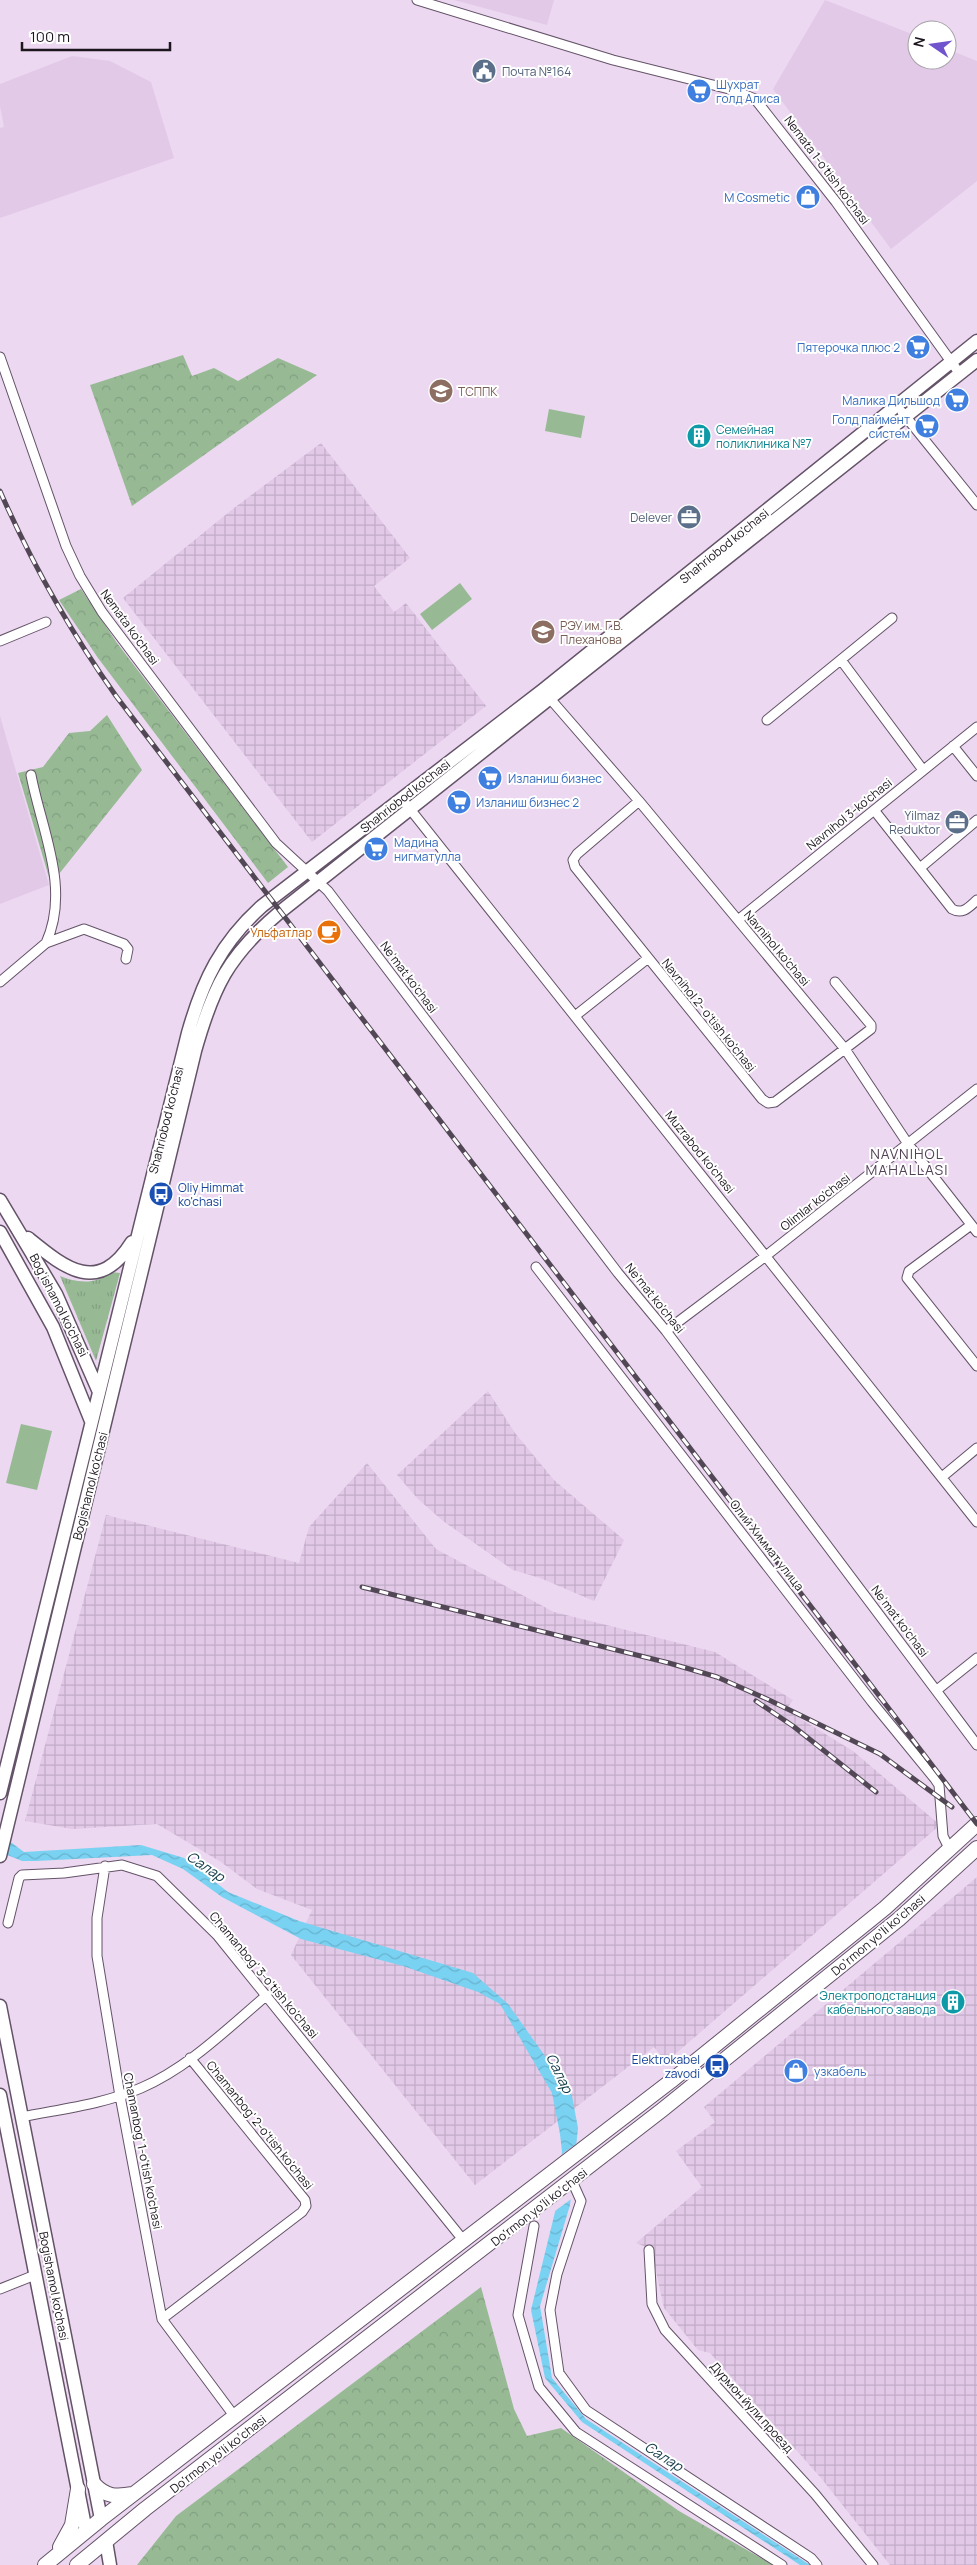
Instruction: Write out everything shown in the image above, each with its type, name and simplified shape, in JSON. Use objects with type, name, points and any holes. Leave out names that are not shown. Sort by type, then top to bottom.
[{"type":"main road","name":"Shahriobod ko'chasi","points":[[107,1415],[210,1003],[223,975],[249,940],[411,810],[547,695],[977,341]]},
{"type":"main road","name":"Shahriobod ko'chasi","points":[[91,1422],[188,1033],[209,974],[223,948],[238,928],[402,799],[547,695],[906,418],[977,360]]},
{"type":"main road","name":"Bog'ishamol ko'chasi","points":[[0,1200],[21,1232],[56,1294],[107,1415]]},
{"type":"main road","points":[[21,1232],[61,1265],[74,1271],[88,1272],[104,1270],[118,1261],[131,1245],[139,1229]]},
{"type":"main road","name":"Bog'ishamol ko'chasi","points":[[0,1232],[53,1327],[91,1422]]},
{"type":"main road","points":[[110,1346],[123,1349]]},
{"type":"main road","name":"Bogishamol ko'chasi","points":[[0,1793],[91,1422],[107,1415]]},
{"type":"main road","name":"Bogishamol ko'chasi","points":[[0,1856],[107,1415]]},
{"type":"main road","points":[[64,1532],[78,1536]]},
{"type":"main road","name":"Do‘rmon yo‘li ko‘chasi","points":[[49,2562],[86,2531],[651,2097],[885,1908],[977,1824]]},
{"type":"main road","name":"Do‘rmon yo‘li ko‘chasi","points":[[77,2565],[92,2559],[106,2542],[572,2182],[899,1919],[977,1848]]},
{"type":"main road","name":"Bogishamol ko'chasi","points":[[0,2006],[110,2565]]},
{"type":"main road","name":"Bogishamol ko'chasi","points":[[0,2095],[92,2559]]},
{"type":"main road","points":[[651,2097],[662,2110]]},
{"type":"main road","points":[[94,2484],[102,2493],[111,2496],[134,2494]]},
{"type":"main road","points":[[49,2562],[68,2536],[72,2525],[78,2489]]},
{"type":"street","name":"Nemata 1-o'tish ko'chasi","points":[[417,0],[613,60],[733,90],[755,99],[836,202],[960,374]]},
{"type":"street","name":"Nemata ko'chasi","points":[[0,357],[66,546],[88,590],[117,632],[276,843],[308,872]]},
{"type":"street","points":[[896,406],[977,506]]},
{"type":"street","points":[[767,720],[892,618]]},
{"type":"street","points":[[0,641],[46,622]]},
{"type":"street","points":[[841,660],[924,770]]},
{"type":"street","name":"Navnihol ko'chasi","points":[[547,695],[639,801],[845,1049],[908,1144],[974,1228]]},
{"type":"street","name":"Navnihol 3-ko'chasi","points":[[738,920],[977,727]]},
{"type":"street","points":[[953,746],[977,776]]},
{"type":"street","points":[[31,774],[49,850],[56,898],[53,928],[46,943]]},
{"type":"street","name":"Muzrabod ko'chasi","points":[[402,799],[767,1255],[977,1522]]},
{"type":"street","name":"Navnihol 2- o'tish ko'chasi","points":[[639,801],[577,854],[573,860],[575,867],[646,959],[762,1100],[768,1104],[775,1102],[871,1029],[871,1025],[835,982]]},
{"type":"street","points":[[874,810],[952,909],[957,912],[964,911],[977,900]]},
{"type":"street","points":[[920,868],[977,820]]},
{"type":"street","name":"Ne'mat ko'chasi","points":[[308,872],[319,882],[612,1265],[666,1331],[977,1745]]},
{"type":"street","points":[[0,982],[46,943],[84,929],[124,944],[128,949],[126,959]]},
{"type":"street","points":[[575,1016],[646,959]]},
{"type":"street","name":"Olimlar ko'chasi","points":[[666,1331],[767,1255],[977,1089]]},
{"type":"street","points":[[974,1228],[908,1271],[907,1278],[977,1366]]},
{"type":"street","name":"Олий Химмат улица","points":[[536,1267],[877,1709],[935,1779],[938,1785],[943,1836],[950,1850]]},
{"type":"street","points":[[942,1478],[977,1448]]},
{"type":"street","points":[[937,1690],[977,1658]]},
{"type":"street","name":"Chamanbog' 3-o'tish ko'chasi","points":[[8,1923],[19,1878],[22,1875],[64,1873],[122,1865],[157,1876],[217,1935],[464,2241]]},
{"type":"street","name":"Chamanbog' 1-o'tish ko'chasi","points":[[105,1866],[97,1918],[97,1956],[120,2096],[162,2319],[234,2417]]},
{"type":"street","points":[[22,2117],[120,2096],[142,2088],[190,2058],[267,1995]]},
{"type":"street","name":"Chamanbog' 2-o'tish ko'chasi","points":[[162,2319],[302,2212],[306,2206],[306,2200],[190,2058]]},
{"type":"street","points":[[572,2182],[581,2201],[556,2274],[550,2310],[559,2373],[586,2410],[811,2558],[817,2565]]},
{"type":"street","points":[[534,2226],[518,2315],[539,2387],[576,2432],[782,2565]]},
{"type":"street","name":"Дурмон йули проезд","points":[[648,2250],[652,2304],[665,2330],[815,2494],[873,2565]]},
{"type":"street","points":[[0,2289],[36,2275]]},
{"type":"shaded area","points":[[454,0],[554,0],[547,25]]},
{"type":"shaded area","points":[[825,0],[907,32],[907,70],[957,70],[957,53],[977,61],[977,181],[891,249],[773,89]]},
{"type":"shaded area","points":[[72,56],[110,61],[151,82],[174,158],[0,218],[0,128],[4,127],[0,106],[0,84]]},
{"type":"shaded area","points":[[321,443],[410,558],[374,586],[394,612],[406,603],[486,706],[312,842],[123,598],[234,508]]},
{"type":"shaded area","points":[[0,716],[49,885],[0,904]]},
{"type":"shaded area","points":[[488,1391],[515,1433],[554,1480],[624,1540],[594,1601],[540,1578],[513,1570],[443,1521],[418,1499],[397,1475]]},
{"type":"shaded area","points":[[367,1463],[436,1549],[554,1612],[715,1652],[793,1700],[786,1710],[853,1751],[940,1825],[666,2062],[654,2047],[475,2185],[291,1955],[312,1910],[257,1889],[221,1862],[157,1824],[72,1829],[25,1821],[106,1515],[299,1563],[309,1527]]},
{"type":"shaded area","points":[[977,1877],[977,2565],[890,2565],[821,2478],[710,2353],[698,2350],[664,2308],[651,2249],[636,2243],[702,2187],[676,2151],[715,2122],[704,2107]]},
{"type":"green space","points":[[183,355],[192,376],[214,368],[238,381],[278,358],[317,375],[132,506],[90,385]]},
{"type":"green space","points":[[549,409],[585,416],[581,438],[545,431]]},
{"type":"green space","points":[[460,583],[472,599],[432,630],[420,614]]},
{"type":"green space","points":[[81,589],[117,643],[288,867],[268,883],[98,658],[59,600]]},
{"type":"green space","points":[[107,715],[142,770],[51,884],[18,773],[43,767],[69,733],[90,731]]},
{"type":"green space","points":[[111,1272],[120,1273],[96,1361],[60,1276],[86,1282],[99,1279]]},
{"type":"green space","points":[[21,1424],[52,1431],[37,1490],[6,1483]]},
{"type":"green space","points":[[481,2287],[514,2409],[527,2436],[561,2428],[679,2511],[773,2565],[137,2565],[176,2516]]},
{"type":"water","name":"Салар","points":[[0,1834],[24,1852],[141,1845],[184,1858],[228,1892],[299,1921],[473,1973],[508,2004],[572,2096],[578,2128],[570,2205],[540,2306],[552,2378],[586,2419],[810,2565],[800,2565],[582,2422],[545,2378],[531,2310],[555,2212],[562,2152],[560,2134],[552,2093],[500,2004],[478,1992],[403,1966],[301,1939],[222,1897],[183,1869],[152,1855],[22,1861],[0,1852]]},
{"type":"pier","points":[[580,2141],[574,2197],[551,2214],[558,2157]]},
{"type":"railway","points":[[0,491],[25,545],[53,596],[83,647],[116,696],[977,1824]]},
{"type":"railway","points":[[362,1587],[669,1663],[717,1677],[880,1754],[952,1807]]},
{"type":"railway","points":[[756,1701],[793,1726],[876,1792]]},
{"type":"place","name":"Почта №164","points":[[484,71]]},
{"type":"place","name":"Шухрат голд Алиса","points":[[699,91]]},
{"type":"place","name":"M Cosmetic","points":[[808,197]]},
{"type":"place","name":"Пятерочка плюс 2","points":[[918,347]]},
{"type":"place","name":"ТСППК","points":[[441,391]]},
{"type":"place","name":"Малика Дильшод","points":[[957,400]]},
{"type":"place","name":"Голд паймент систем","points":[[927,426]]},
{"type":"place","name":"Cемейная поликлиника №7","points":[[699,436]]},
{"type":"place","name":"Delever","points":[[689,517]]},
{"type":"place","name":"РЭУ им. Г.В. Плеханова","points":[[543,632]]},
{"type":"place","name":"Изланиш бизнес","points":[[490,778]]},
{"type":"place","name":"Изланиш бизнес 2","points":[[459,802]]},
{"type":"place","name":"Yilmaz Reduktor","points":[[957,822]]},
{"type":"place","name":"Мадина нигматулла","points":[[376,849]]},
{"type":"place","name":"Ульфатлар","points":[[329,932]]},
{"type":"place","name":"Oliy Himmat ko'chasi","points":[[161,1194]]},
{"type":"place","name":"Электроподстанция кабельного завода","points":[[953,2002]]},
{"type":"place","name":"Elektrokabel zavodi","points":[[717,2066]]},
{"type":"place","name":"узкабель","points":[[796,2071]]},
{"type":"district","name":"NAVNIHOL MAHALLASI","points":[[907,1162]]}]
